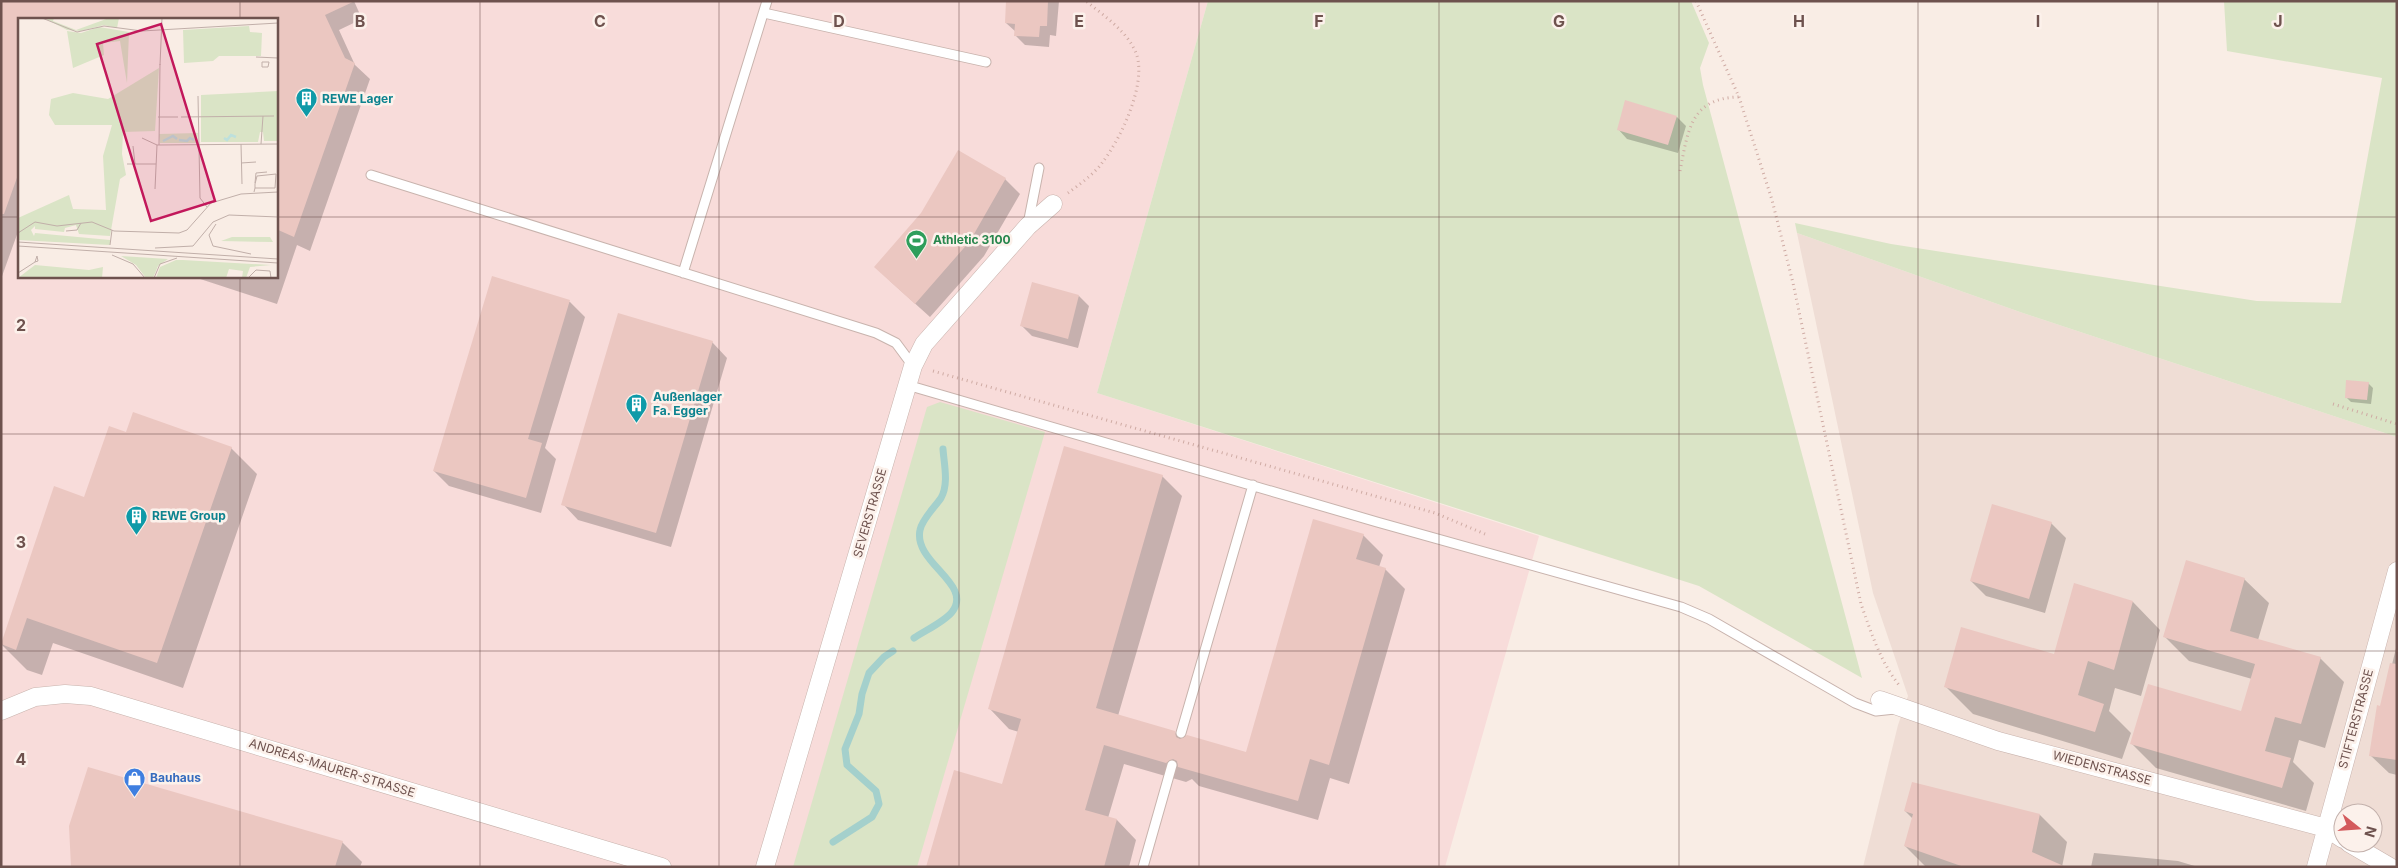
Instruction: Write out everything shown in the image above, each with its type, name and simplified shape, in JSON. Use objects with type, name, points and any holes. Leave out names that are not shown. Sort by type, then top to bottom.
[{"type":"street","name":"SEVERSTRASSE","points":[[765,867],[913,366],[924,344],[1028,226],[1053,204]]},
{"type":"street","name":"STIFTERSTRASSE","points":[[2316,867],[2397,571]]},
{"type":"street","name":"ANDREAS-MAURER-STRASSE","points":[[1,711],[35,697],[65,694],[91,696],[662,867]]},
{"type":"street","name":"WIEDENSTRASSE","points":[[1880,700],[1998,741],[2326,828],[2333,833]]},
{"type":"street","points":[[2367,853],[2390,867]]},
{"type":"lane","points":[[683,273],[767,1]]},
{"type":"lane","points":[[764,13],[986,62]]},
{"type":"lane","points":[[1028,226],[1039,168]]},
{"type":"lane","points":[[371,175],[876,333],[896,343],[913,366]]},
{"type":"lane","points":[[908,385],[1253,484],[1377,522],[1682,607],[1709,619],[1854,703],[1876,711],[1902,708]]},
{"type":"lane","points":[[1181,733],[1253,484]]},
{"type":"lane","points":[[1143,867],[1172,765]]},
{"type":"path","points":[[1053,204],[1102,164],[1119,136],[1138,86],[1137,56],[1125,36],[1120,29],[1086,1]]},
{"type":"path","points":[[1696,1],[1739,97],[1772,200],[1793,283],[1861,604],[1876,646],[1891,675],[1902,689]]},
{"type":"path","points":[[1680,171],[1687,138],[1695,116],[1706,104],[1722,98],[1739,97]]},
{"type":"path","points":[[2333,404],[2397,424]]},
{"type":"shaded area","points":[[1,1],[1208,1],[1097,393],[1539,536],[1445,867],[1,867]]},
{"type":"shaded area","points":[[1797,233],[2020,312],[2397,437],[2397,867],[1863,867],[1898,725],[1908,696],[1873,593]]},
{"type":"green space","points":[[1208,1],[1691,1],[1709,43],[1700,68],[1703,85],[1862,678],[1699,586],[1097,393]]},
{"type":"green space","points":[[2224,1],[2397,1],[2397,437],[2020,312],[1797,233],[1795,223],[1891,244],[2257,301],[2341,303],[2382,78],[2227,51]]},
{"type":"green space","points":[[940,402],[1045,432],[917,867],[793,867],[927,407]]},
{"type":"building","name":"REWE Lager","points":[[1,1],[355,1],[325,15],[345,58],[355,63],[294,237],[278,230],[278,18],[18,18],[18,175],[4,214],[1,214]]},
{"type":"building","points":[[1006,1],[1048,1],[1047,26],[1040,26],[1039,37],[1014,36],[1015,24],[1005,23]]},
{"type":"building","points":[[1625,100],[1677,116],[1668,145],[1617,130]]},
{"type":"building","points":[[958,150],[1006,178],[970,241],[915,304],[874,267],[921,213]]},
{"type":"building","points":[[492,276],[570,300],[528,439],[542,443],[526,498],[433,471]]},
{"type":"building","points":[[1032,282],[1079,295],[1068,339],[1020,326]]},
{"type":"building","name":"Außenlager Fa. Egger","points":[[618,313],[713,341],[656,533],[561,505]]},
{"type":"building","points":[[2346,380],[2369,382],[2367,400],[2345,398]]},
{"type":"building","name":"REWE Group","points":[[133,412],[232,447],[157,663],[27,618],[16,650],[1,644],[54,486],[84,497],[109,426],[126,432]]},
{"type":"building","points":[[1064,446],[1163,475],[1096,708],[1175,731],[1176,737],[1180,739],[1187,735],[1246,752],[1313,519],[1364,534],[1356,559],[1386,568],[1329,765],[1310,759],[1298,801],[1178,767],[1177,761],[1173,759],[1166,763],[1104,745],[1085,810],[1117,819],[1104,867],[926,867],[954,770],[1002,784],[1021,719],[988,709]]},
{"type":"building","points":[[1992,504],[2052,522],[2029,599],[1970,581]]},
{"type":"building","points":[[2186,560],[2245,578],[2230,631],[2321,657],[2301,724],[2275,717],[2265,751],[2291,758],[2282,788],[2130,744],[2148,684],[2241,711],[2255,664],[2163,637]]},
{"type":"building","points":[[2074,583],[2133,601],[2114,670],[2088,661],[2078,695],[2104,704],[2095,732],[1944,687],[1961,627],[2054,654]]},
{"type":"building","points":[[2390,663],[2397,664],[2397,760],[2369,756],[2377,705],[2380,706]]},
{"type":"building","name":"Bauhaus","points":[[88,767],[343,841],[335,867],[71,867],[69,826]]},
{"type":"building","points":[[1912,782],[2040,814],[2032,852],[2066,867],[1964,867],[1904,846],[1913,814],[1904,811]]},
{"type":"waterway","points":[[914,638],[949,616],[957,602],[950,582],[925,553],[920,542],[921,526],[941,498],[945,487],[943,449]]},
{"type":"waterway","points":[[833,842],[872,817],[879,804],[876,791],[847,765],[845,749],[859,714],[862,694],[869,673],[884,657],[893,651]]},
{"type":"place","name":"REWE Lager","points":[[306,118]]},
{"type":"place","name":"Athletic 3100","points":[[917,259]]},
{"type":"place","name":"Außenlager Fa. Egger","points":[[637,423]]},
{"type":"place","name":"REWE Group","points":[[136,535]]},
{"type":"place","name":"Bauhaus","points":[[134,797]]}]
